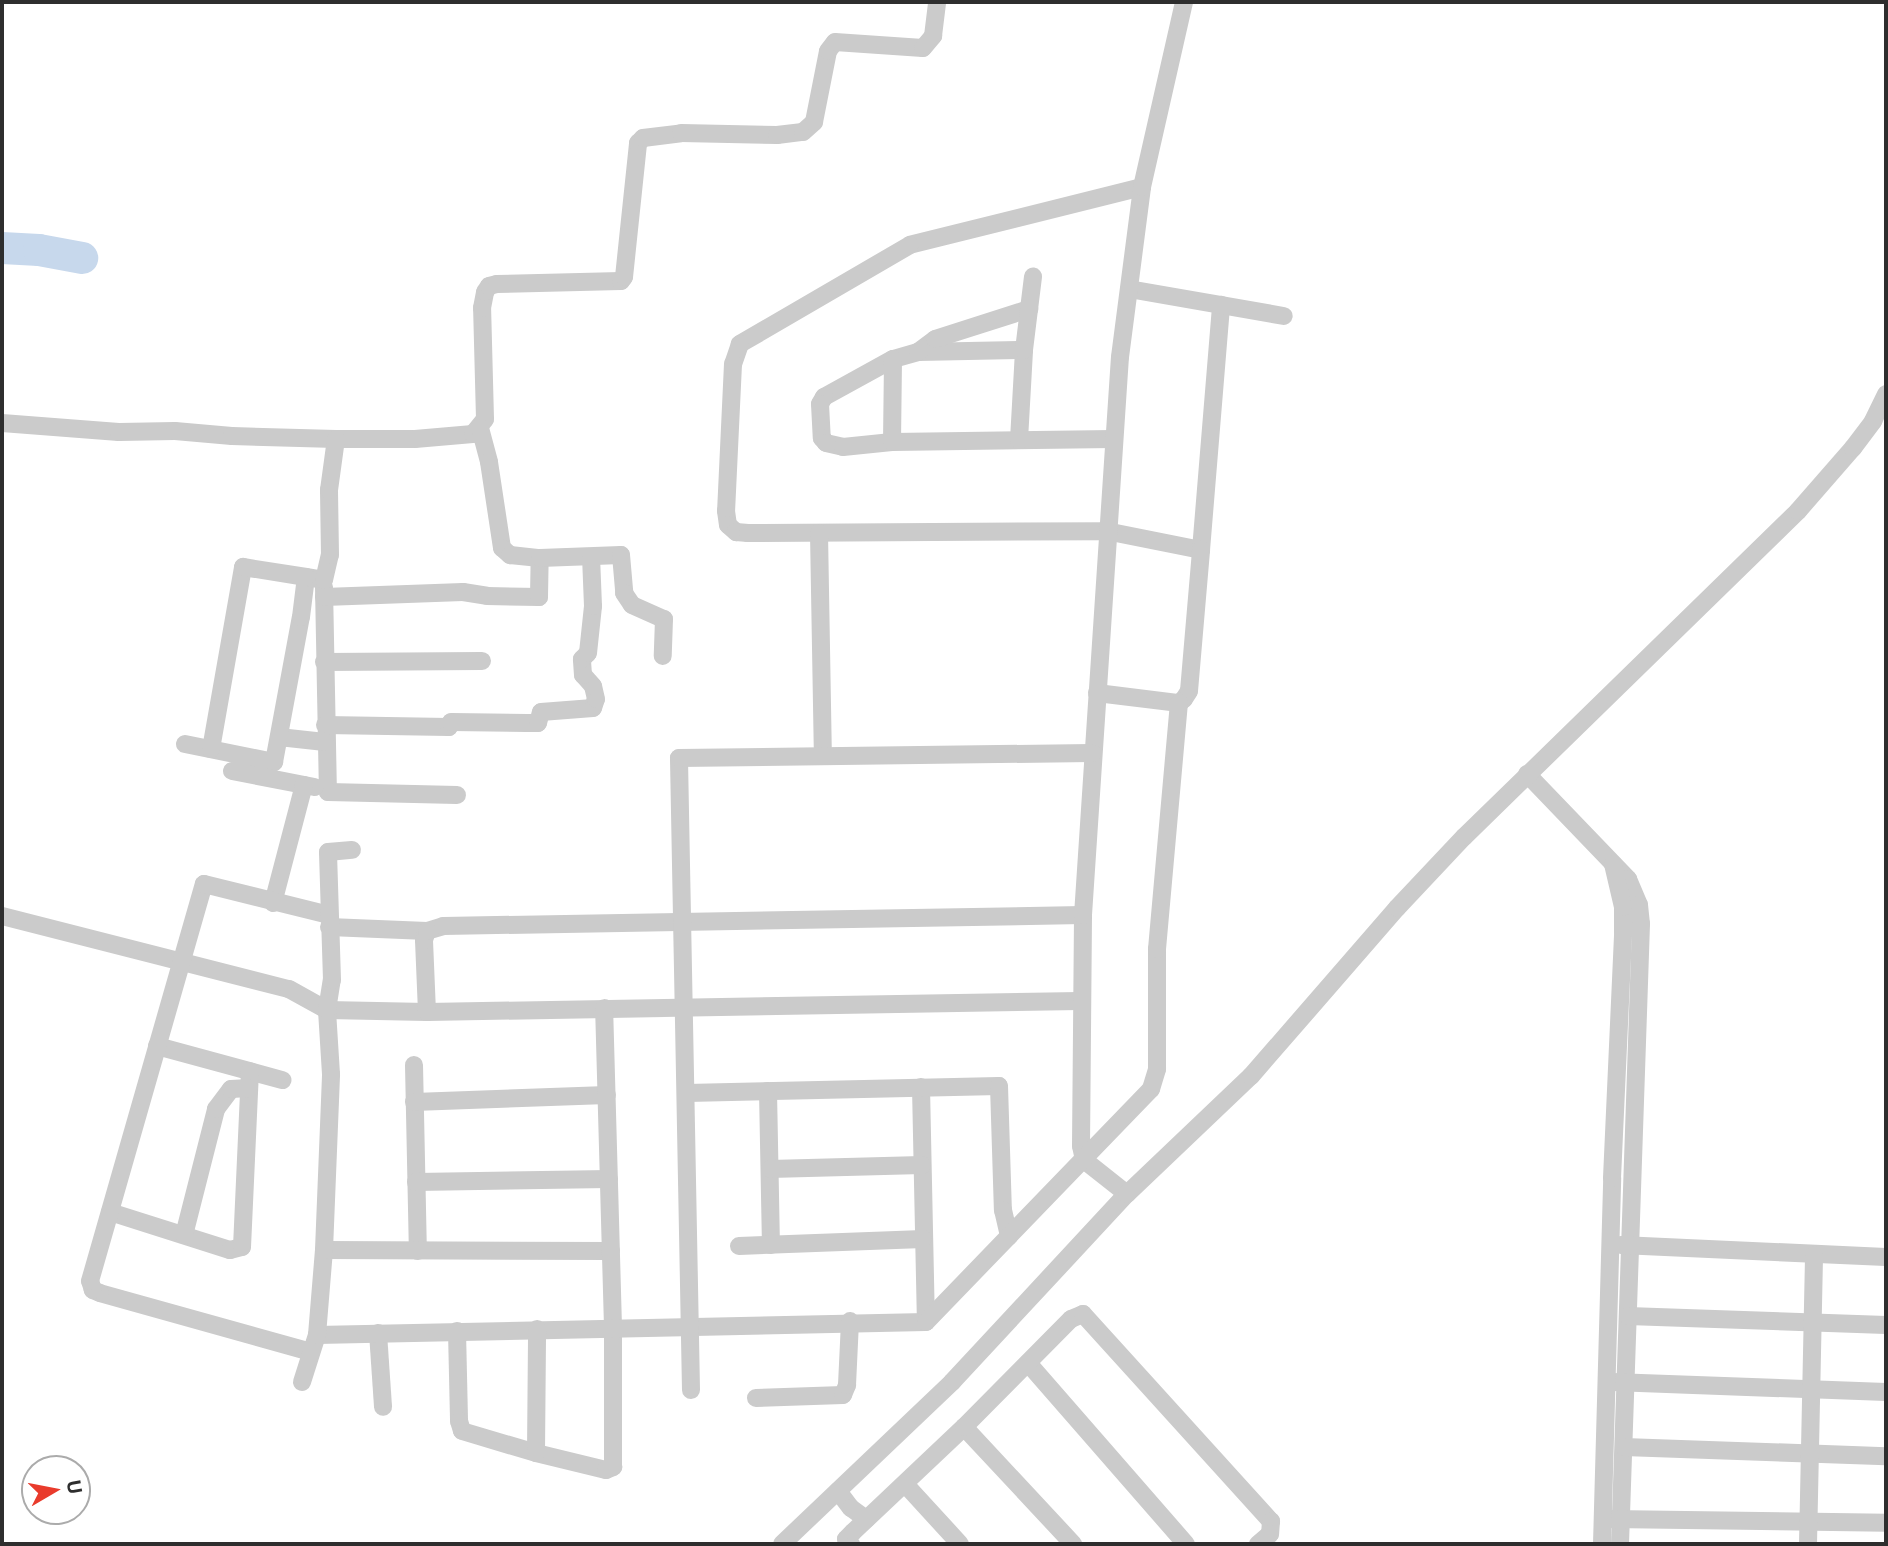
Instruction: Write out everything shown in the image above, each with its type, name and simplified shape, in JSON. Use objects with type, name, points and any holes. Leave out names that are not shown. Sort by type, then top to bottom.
[{"type":"street","points":[[2,424],[119,432],[175,431],[232,436],[336,439],[464,437],[480,428],[485,419],[482,309],[485,292],[489,286],[497,284],[621,281],[624,277],[638,143],[643,138],[681,133],[776,135],[803,132],[814,121],[828,51],[835,42],[923,48],[933,36],[937,2]]},
{"type":"street","points":[[1127,1195],[1084,1160],[1080,1146],[1083,915],[1106,531],[1129,289],[1142,187],[1184,2]]},
{"type":"street","points":[[1142,187],[911,245],[740,344],[733,364],[728,525],[736,532],[1106,531],[1201,550]]},
{"type":"street","points":[[1019,440],[1024,350],[1033,277]]},
{"type":"street","points":[[1129,289],[1284,316]]},
{"type":"street","points":[[1083,915],[443,926],[427,931],[329,921],[204,884],[90,1281],[93,1290],[314,1343],[378,1333],[850,1321],[926,1322],[1084,1160],[1151,1089],[1154,1081],[1157,949],[1179,702],[1189,691],[1221,305]]},
{"type":"street","points":[[918,352],[935,339],[1029,309]]},
{"type":"street","points":[[1024,350],[918,352],[893,359],[824,397],[820,404],[822,438],[833,445],[1113,439]]},
{"type":"street","points":[[892,442],[893,359]]},
{"type":"street","points":[[782,1544],[844,1499],[1127,1195],[1251,1076],[1397,908],[1527,774],[1798,511],[1853,448],[1873,421],[1886,394]]},
{"type":"street","points":[[480,428],[489,462],[502,548],[510,555],[540,558],[621,555],[624,593],[632,605],[664,619],[663,656]]},
{"type":"street","points":[[186,744],[274,762],[302,617],[330,555],[329,490],[336,439]]},
{"type":"street","points":[[819,533],[823,756]]},
{"type":"street","points":[[279,737],[449,727],[451,722],[538,723],[541,712],[593,708],[596,699],[593,686],[583,675],[582,659],[588,653],[593,606],[591,557]]},
{"type":"street","points":[[211,749],[243,567],[318,585],[539,597],[540,558]]},
{"type":"street","points":[[318,585],[324,662],[328,792],[457,795]]},
{"type":"street","points":[[324,662],[482,661]]},
{"type":"street","points":[[1097,693],[1179,702]]},
{"type":"street","points":[[691,1390],[679,758],[1092,753]]},
{"type":"street","points":[[232,771],[312,787],[273,903]]},
{"type":"street","points":[[1527,774],[1628,879],[1635,892],[1641,924],[1628,1316],[1615,1382],[1602,1544]]},
{"type":"street","points":[[302,1382],[314,1343],[324,1250],[331,1074],[327,1010],[332,980],[328,852],[352,850]]},
{"type":"street","points":[[1613,864],[1623,907],[1610,1245],[1615,1382],[1624,1447],[1620,1544]]},
{"type":"street","points":[[2,916],[289,989],[327,1010],[427,1012],[1080,1001]]},
{"type":"street","points":[[427,931],[427,1012]]},
{"type":"street","points":[[457,1331],[458,1421],[462,1431],[606,1470],[613,1467],[613,1327],[604,1008]]},
{"type":"street","points":[[157,1046],[250,1079],[282,1080]]},
{"type":"street","points":[[414,1065],[418,1251]]},
{"type":"street","points":[[184,1235],[216,1109],[231,1089],[250,1079]]},
{"type":"street","points":[[110,1213],[230,1250],[242,1247],[250,1079]]},
{"type":"street","points":[[687,1093],[999,1086],[1003,1210],[1009,1236]]},
{"type":"street","points":[[921,1087],[926,1322]]},
{"type":"street","points":[[768,1091],[771,1245]]},
{"type":"street","points":[[414,1102],[607,1095]]},
{"type":"street","points":[[770,1169],[922,1165]]},
{"type":"street","points":[[416,1182],[609,1179]]},
{"type":"street","points":[[739,1246],[923,1239]]},
{"type":"street","points":[[1610,1245],[1886,1257]]},
{"type":"street","points":[[324,1250],[611,1251]]},
{"type":"street","points":[[1808,1544],[1814,1255]]},
{"type":"street","points":[[846,1543],[866,1520],[1077,1315],[1087,1317],[1271,1521],[1269,1534],[1258,1544]]},
{"type":"street","points":[[1628,1316],[1886,1325]]},
{"type":"street","points":[[756,1398],[843,1395],[848,1385],[850,1321]]},
{"type":"street","points":[[537,1329],[537,1453]]},
{"type":"street","points":[[378,1333],[383,1407]]},
{"type":"street","points":[[1028,1363],[1186,1544]]},
{"type":"street","points":[[1615,1382],[1886,1391]]},
{"type":"street","points":[[964,1427],[1073,1544]]},
{"type":"street","points":[[1624,1447],[1886,1456]]},
{"type":"street","points":[[905,1484],[960,1544]]},
{"type":"street","points":[[844,1499],[866,1520]]},
{"type":"street","points":[[1603,1519],[1886,1522]]},
{"type":"waterway","points":[[2,248],[39,250],[82,258]]}]
